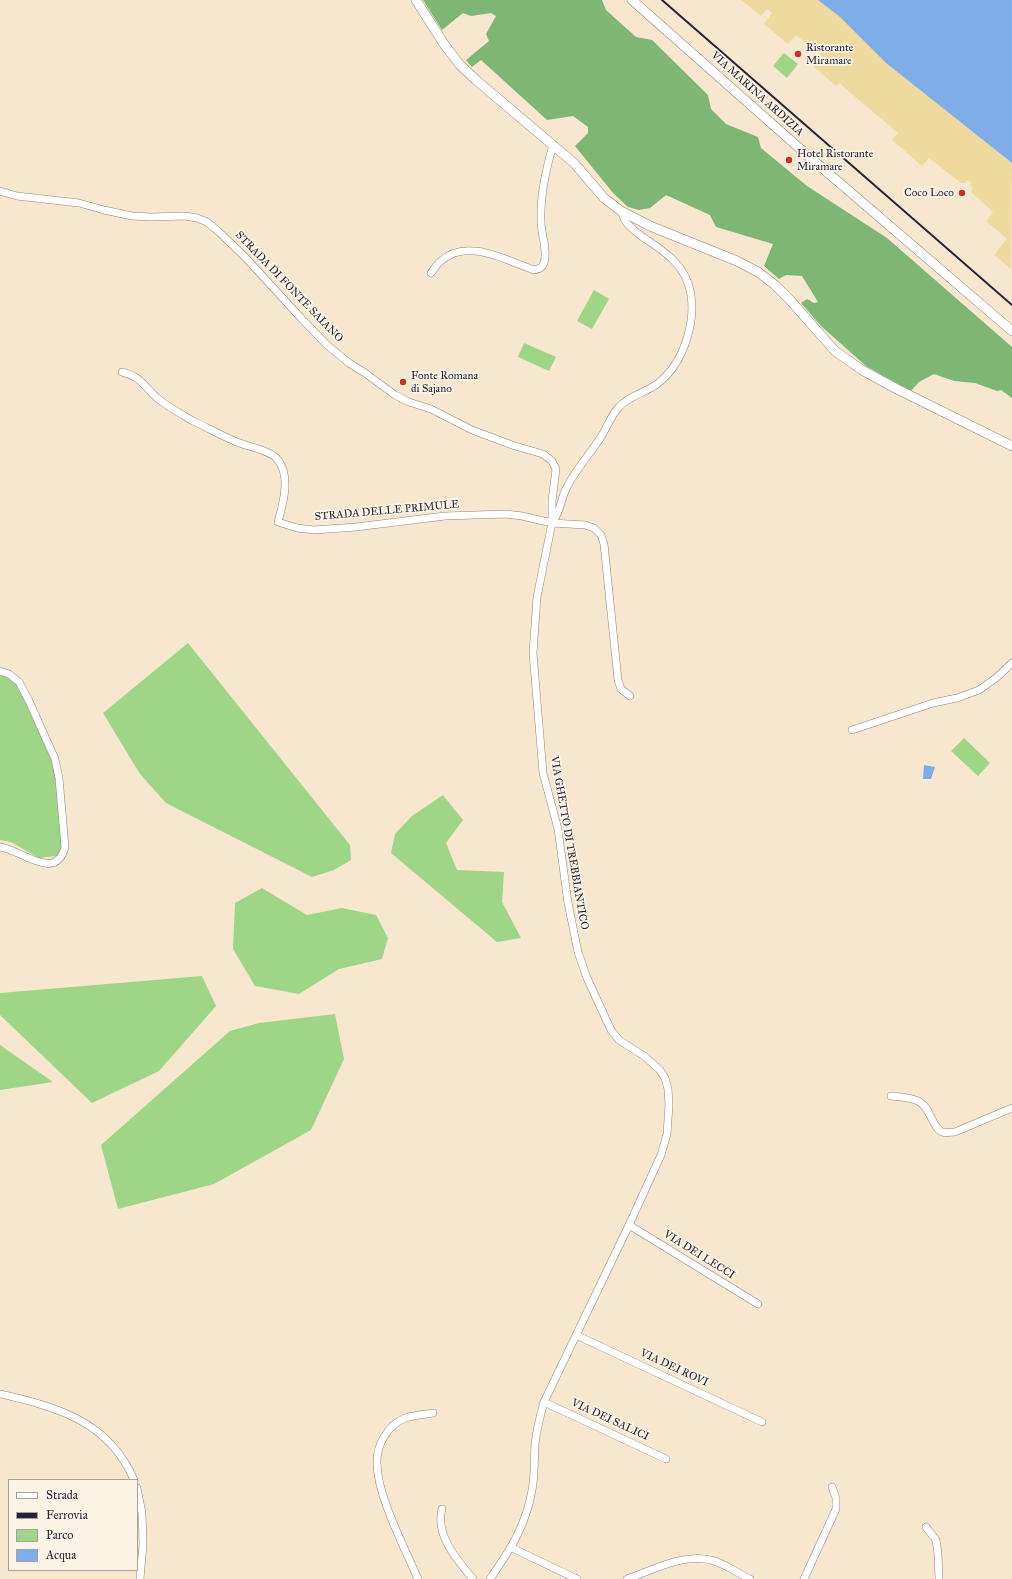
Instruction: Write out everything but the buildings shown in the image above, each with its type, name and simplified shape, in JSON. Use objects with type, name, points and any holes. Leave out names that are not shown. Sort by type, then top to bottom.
[{"type":"main road","points":[[416,0],[444,44],[460,65],[574,163],[604,198],[621,211],[650,226],[737,261],[758,272],[775,285],[790,300],[835,350],[862,370],[894,388],[1012,446]]},
{"type":"main road","name":"VIA MARINA ARDIZIA","points":[[632,0],[812,159],[1012,331]]},
{"type":"street","points":[[431,273],[439,262],[447,256],[469,250],[488,253],[534,270],[540,269],[543,264],[545,249],[541,222],[541,207],[547,165],[553,145]]},
{"type":"street","name":"STRADA DI FONTE SAIANO","points":[[0,191],[17,196],[79,203],[132,216],[185,216],[197,218],[207,222],[220,232],[245,256],[300,317],[328,345],[349,363],[395,395],[431,409],[472,430],[543,454],[552,461],[556,469],[552,501],[552,523]]},
{"type":"street","points":[[552,523],[559,514],[564,492],[601,437],[618,408],[625,401],[656,385],[667,376],[676,364],[686,340],[690,322],[691,299],[687,282],[678,263],[663,250],[634,231],[626,222],[621,211]]},
{"type":"street","name":"STRADA DELLE PRIMULE","points":[[122,372],[131,374],[138,378],[157,398],[176,411],[236,442],[277,458],[282,465],[284,477],[282,506],[278,522],[297,528],[314,530],[356,527],[445,516],[506,514],[552,523]]},
{"type":"street","points":[[552,523],[585,525],[594,528],[601,535],[604,544],[618,680],[621,689],[630,696]]},
{"type":"street","name":"VIA GHETTO DI TREBBIANTICO","points":[[490,1579],[512,1548],[525,1518],[532,1490],[535,1445],[539,1420],[544,1402],[661,1155],[667,1134],[669,1105],[668,1089],[665,1078],[659,1069],[644,1056],[619,1040],[611,1030],[587,978],[578,952],[568,903],[558,829],[543,773],[533,653],[537,597],[552,523]]},
{"type":"street","points":[[852,730],[933,703],[957,698],[979,690],[996,678],[1012,663]]},
{"type":"street","points":[[0,671],[9,674],[19,682],[30,701],[55,759],[59,778],[65,847],[63,855],[57,861],[42,864],[33,862],[18,852],[0,846]]},
{"type":"street","points":[[890,1096],[907,1097],[918,1101],[929,1111],[937,1128],[942,1132],[947,1133],[955,1132],[1012,1108]]},
{"type":"street","name":"VIA DEI LECCI","points":[[629,1225],[758,1304]]},
{"type":"street","name":"VIA DEI ROVI","points":[[576,1335],[762,1422]]},
{"type":"street","points":[[0,1394],[34,1401],[60,1410],[82,1420],[101,1434],[119,1452],[134,1479]]},
{"type":"street","name":"VIA DEI SALICI","points":[[544,1402],[666,1459]]},
{"type":"street","points":[[418,1579],[384,1497],[377,1461],[380,1444],[390,1430],[401,1420],[410,1416],[433,1413]]},
{"type":"street","points":[[804,1579],[836,1509],[836,1498],[832,1487]]},
{"type":"street","points":[[138,1493],[142,1513],[143,1544],[140,1579]]},
{"type":"street","points":[[442,1509],[439,1518],[441,1531],[457,1560],[473,1579]]},
{"type":"street","points":[[926,1528],[936,1540],[939,1579]]},
{"type":"street","points":[[512,1548],[577,1579]]},
{"type":"street","points":[[627,1579],[686,1558],[699,1558],[712,1560],[750,1579]]},
{"type":"green space","points":[[423,0],[602,0],[606,10],[636,37],[652,40],[708,95],[711,109],[726,124],[758,137],[761,148],[807,186],[887,238],[1012,347],[1012,398],[1001,390],[997,391],[975,383],[954,381],[934,374],[919,382],[911,391],[866,366],[821,326],[801,303],[807,299],[814,303],[818,302],[802,276],[786,275],[779,279],[764,266],[773,244],[716,227],[710,215],[666,195],[650,208],[639,210],[628,207],[613,193],[575,146],[588,133],[588,127],[573,116],[547,120],[481,60],[472,67],[466,60],[489,41],[486,34],[496,16],[491,13],[471,16],[463,13],[442,30]]},
{"type":"green space","points":[[784,53],[798,64],[787,78],[773,66]]},
{"type":"green space","points":[[594,290],[609,299],[592,329],[577,321]]},
{"type":"green space","points":[[524,343],[556,357],[549,371],[518,357]]},
{"type":"green space","points":[[188,643],[350,845],[351,860],[334,870],[312,877],[166,803],[140,774],[103,713]]},
{"type":"green space","points":[[4,674],[15,681],[26,699],[54,765],[62,847],[57,856],[39,858],[11,842],[0,840],[0,676]]},
{"type":"green space","points":[[964,738],[990,763],[978,776],[951,751]]},
{"type":"green space","points":[[443,795],[463,820],[446,843],[457,870],[504,872],[502,902],[521,938],[497,942],[391,853],[395,834],[412,816]]},
{"type":"green space","points":[[262,888],[307,915],[342,908],[376,915],[388,938],[382,959],[339,969],[299,994],[255,986],[233,949],[235,903]]},
{"type":"green space","points":[[202,976],[216,1006],[159,1071],[92,1103],[0,1015],[0,993]]},
{"type":"green space","points":[[335,1014],[344,1059],[311,1130],[214,1184],[118,1209],[101,1145],[230,1031],[259,1023]]},
{"type":"green space","points":[[0,1045],[53,1082],[0,1090]]},
{"type":"sand","points":[[741,0],[818,0],[840,17],[886,63],[1012,163],[1011,269],[994,255],[1007,239],[986,221],[993,212],[971,192],[973,187],[970,185],[971,183],[968,180],[965,183],[961,183],[929,158],[922,166],[892,140],[898,133],[839,83],[836,86],[814,67],[822,57],[796,35],[788,44],[764,24],[772,13],[767,9],[761,16]]},
{"type":"water","points":[[818,0],[1012,0],[1012,163],[886,63],[840,17]]},
{"type":"water","points":[[924,765],[935,767],[931,779],[923,779]]},
{"type":"railway","points":[[662,0],[1012,305]]},
{"type":"place","name":"Ristorante Miramare","points":[[798,54]]},
{"type":"place","name":"Hotel Ristorante Miramare","points":[[789,160]]},
{"type":"place","name":"Coco Loco","points":[[962,193]]},
{"type":"place","name":"Fonte Romana di Sajano","points":[[403,382]]}]
